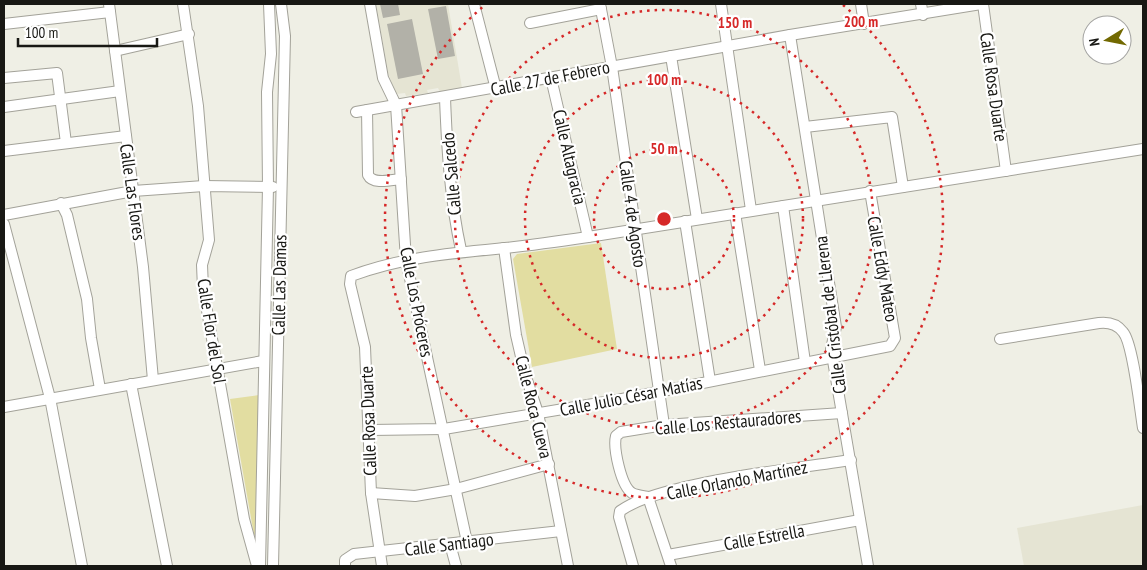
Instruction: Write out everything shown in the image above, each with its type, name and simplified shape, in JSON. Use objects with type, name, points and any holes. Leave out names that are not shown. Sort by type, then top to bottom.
[{"type":"street","name":"Calle Flor del Sol","points":[[183,4],[189,34],[198,106],[209,240],[202,265],[203,288],[244,520],[258,566]]},
{"type":"street","name":"Calle Las Damas","points":[[258,566],[263,490],[263,360],[268,187],[267,92],[271,54],[269,4]]},
{"type":"street","name":"Calle Las Damas","points":[[273,566],[278,275],[285,36],[281,4]]},
{"type":"street","name":"Calle Los Próceres","points":[[370,4],[383,78],[396,105],[406,260],[468,542]]},
{"type":"street","points":[[474,4],[496,89]]},
{"type":"street","points":[[721,4],[751,210]]},
{"type":"street","points":[[861,4],[864,24]]},
{"type":"street","points":[[921,4],[923,15]]},
{"type":"street","name":"Calle 27 de Febrero","points":[[356,112],[496,89],[790,35],[982,4]]},
{"type":"street","name":"Calle Rosa Duarte","points":[[982,4],[1006,171]]},
{"type":"street","points":[[530,23],[601,6]]},
{"type":"street","name":"Calle 4 de Agosto","points":[[601,6],[612,67],[664,425]]},
{"type":"street","points":[[4,24],[110,8]]},
{"type":"street","name":"Calle Las Flores","points":[[110,8],[143,267],[153,380]]},
{"type":"street","points":[[115,51],[189,34]]},
{"type":"street","name":"Calle Cristóbal de Llerena","points":[[790,35],[836,327],[832,338],[832,358],[868,566]]},
{"type":"street","points":[[671,56],[697,219]]},
{"type":"street","points":[[4,78],[58,73],[66,143]]},
{"type":"street","name":"Calle Altagracia","points":[[551,78],[588,237]]},
{"type":"street","points":[[4,107],[120,91]]},
{"type":"street","name":"Calle Salcedo","points":[[445,98],[446,143],[454,220],[461,250]]},
{"type":"street","points":[[367,110],[368,175],[374,181],[401,179]]},
{"type":"street","points":[[805,127],[892,117],[903,187]]},
{"type":"street","points":[[4,151],[126,136]]},
{"type":"street","points":[[406,260],[461,250],[504,248],[636,230],[1143,148]]},
{"type":"street","points":[[4,214],[132,191],[204,186],[282,188]]},
{"type":"street","name":"Calle Eddy Mateo","points":[[870,192],[895,338],[890,346]]},
{"type":"street","points":[[61,204],[67,215],[88,299],[90,338],[100,389]]},
{"type":"street","points":[[782,206],[805,362]]},
{"type":"street","points":[[735,213],[760,370]]},
{"type":"street","points":[[686,221],[710,381]]},
{"type":"street","points":[[4,224],[50,398],[82,566]]},
{"type":"street","name":"Calle Roca Cueva","points":[[504,248],[516,335],[525,374],[538,413],[568,566]]},
{"type":"street","name":"Calle Rosa Duarte","points":[[382,566],[372,493],[365,347],[350,284],[351,276],[406,260]]},
{"type":"street","points":[[265,274],[278,275]]},
{"type":"street","points":[[1000,339],[1099,322],[1109,322],[1117,326],[1124,333],[1131,357],[1143,428]]},
{"type":"street","name":"Calle Julio César Matías","points":[[370,430],[444,429],[659,391],[890,346]]},
{"type":"street","points":[[4,407],[263,360]]},
{"type":"street","points":[[131,384],[167,566]]},
{"type":"street","name":"Calle Los Restauradores","points":[[648,497],[632,493],[623,481],[614,443],[616,436],[621,432],[664,425],[842,412]]},
{"type":"street","name":"Calle Orlando Martínez","points":[[633,566],[619,517],[620,511],[625,507],[648,497],[706,482],[851,460]]},
{"type":"street","points":[[372,493],[415,496],[456,489],[549,464]]},
{"type":"street","points":[[648,497],[671,566]]},
{"type":"street","name":"Calle Estrella","points":[[668,555],[860,520]]},
{"type":"street","name":"Calle Santiago","points":[[345,566],[349,556],[561,531]]},
{"type":"street","points":[[450,544],[456,566]]},
{"type":"shaded area","points":[[376,4],[448,4],[462,88],[440,92],[438,88],[427,90],[428,93],[406,96],[405,93],[396,94],[388,73]]},
{"type":"shaded area","points":[[601,243],[617,349],[532,367],[513,259],[517,254]]},
{"type":"shaded area","points":[[259,395],[256,534],[254,535],[230,399]]},
{"type":"shaded area","points":[[1143,505],[1143,566],[1024,566],[1017,528]]},
{"type":"building","points":[[380,4],[398,4],[400,15],[383,18]]},
{"type":"building","points":[[446,6],[455,56],[438,59],[428,9]]},
{"type":"building","points":[[412,19],[423,74],[398,79],[387,24]]}]
